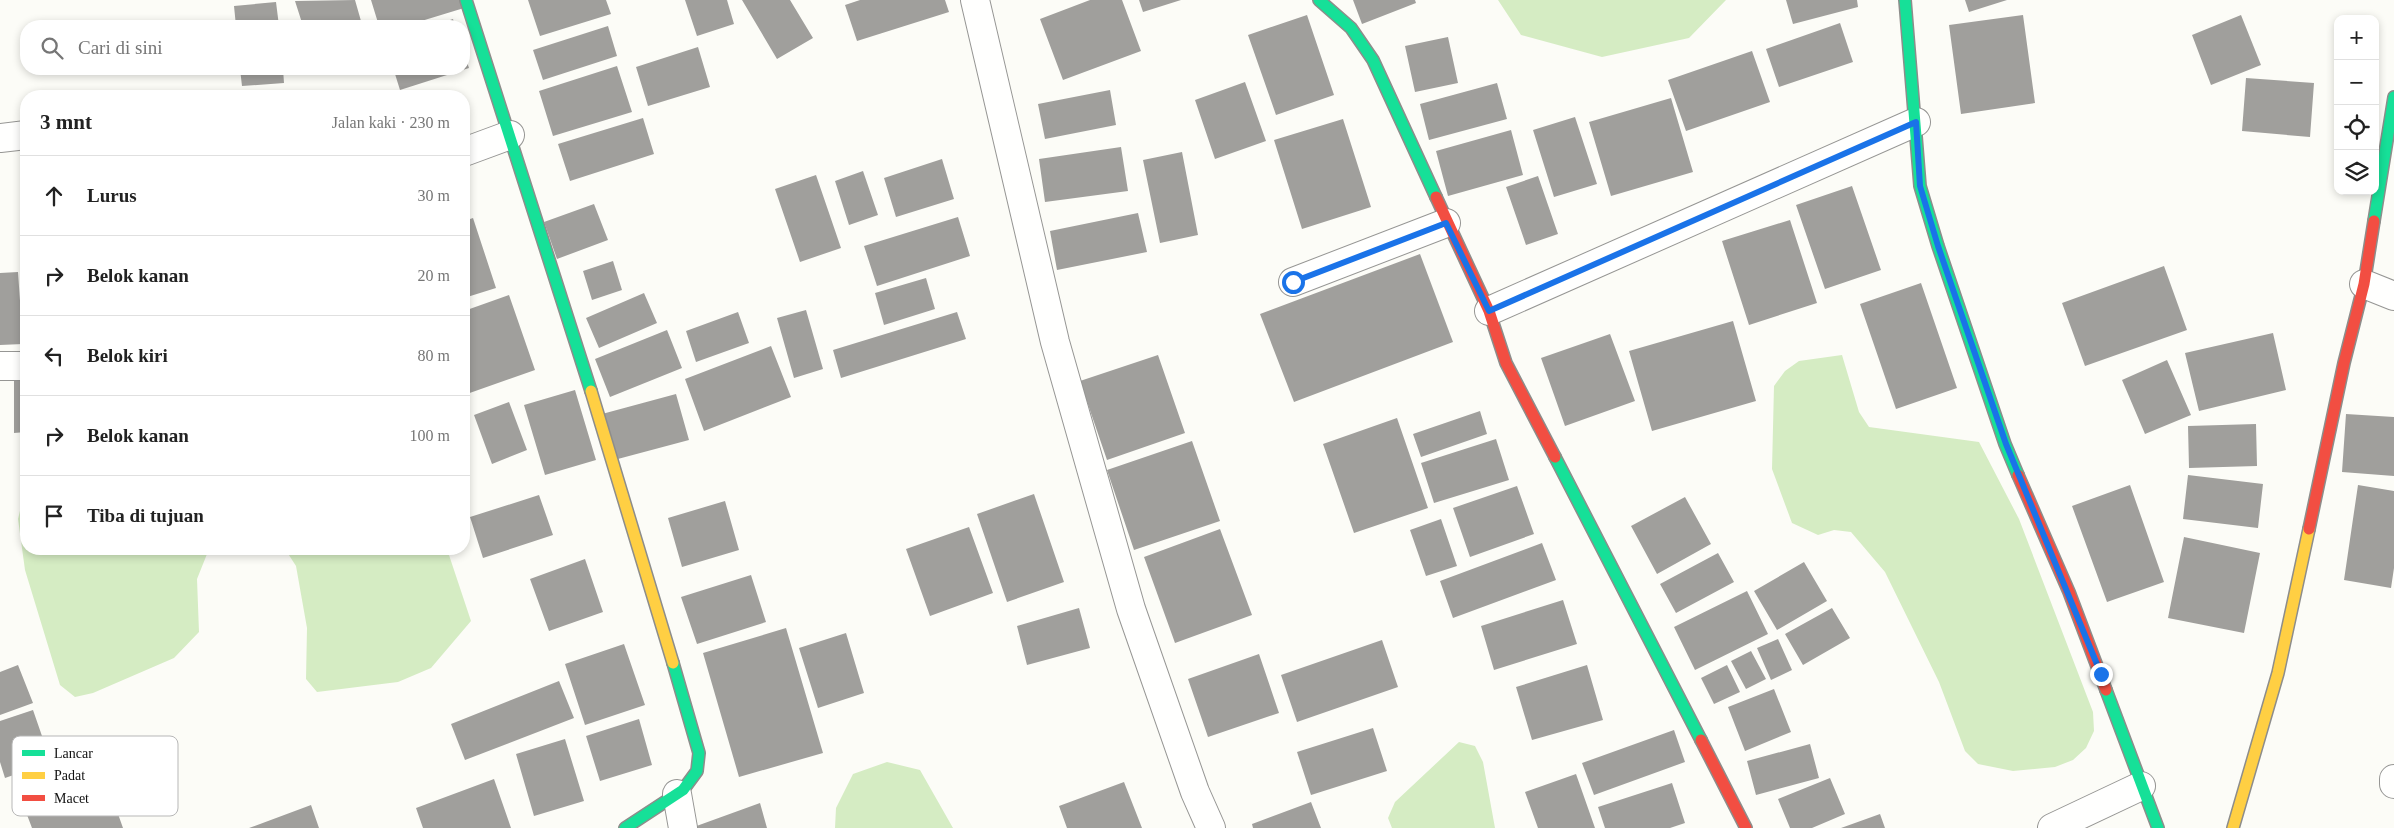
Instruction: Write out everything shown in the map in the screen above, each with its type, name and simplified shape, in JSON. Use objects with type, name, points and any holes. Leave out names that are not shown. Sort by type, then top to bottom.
[{"type":"street","points":[[466,0],[616,469],[699,753],[700,766],[694,778],[677,794],[625,828]]},
{"type":"street","points":[[975,0],[1055,342],[1130,609],[1195,792],[1212,828]]},
{"type":"street","points":[[1320,0],[1351,28],[1373,60],[1446,223],[1489,311],[1506,363],[1746,828]]},
{"type":"street","points":[[1905,0],[1920,186],[1938,246],[2006,444],[2076,610],[2158,828]]},
{"type":"street","points":[[2233,828],[2278,673],[2344,363],[2364,284],[2394,97]]},
{"type":"street","points":[[1489,311],[1916,122]]},
{"type":"street","points":[[470,150],[510,135]]},
{"type":"street","points":[[0,138],[20,136]]},
{"type":"street","points":[[1293,282],[1446,223]]},
{"type":"street","points":[[2364,284],[2394,296]]},
{"type":"street","points":[[0,366],[20,366]]},
{"type":"street","points":[[2394,779],[2394,784]]},
{"type":"street","points":[[2052,828],[2141,786]]},
{"type":"street","points":[[677,794],[683,828]]},
{"type":"green space","points":[[1498,0],[1726,0],[1689,38],[1602,57],[1521,35]]},
{"type":"green space","points":[[1842,355],[1859,412],[1869,427],[1979,442],[2019,519],[2093,712],[2094,731],[2086,748],[2073,760],[2055,767],[2013,771],[1978,764],[1965,751],[1939,682],[1885,572],[1851,532],[1834,530],[1818,535],[1792,523],[1772,469],[1774,386],[1785,371],[1799,361]]},
{"type":"green space","points":[[20,511],[20,534],[18,519]]},
{"type":"green space","points":[[23,555],[207,555],[197,579],[199,632],[174,658],[93,693],[75,697],[60,685],[25,570]]},
{"type":"green space","points":[[289,555],[449,555],[471,621],[431,668],[398,682],[317,692],[306,679],[307,628],[296,566]]},
{"type":"green space","points":[[1459,742],[1475,746],[1483,762],[1495,828],[1392,828],[1388,818],[1395,802]]},
{"type":"green space","points":[[887,762],[920,770],[953,828],[835,828],[836,808],[853,774]]},
{"type":"building","points":[[355,0],[361,20],[301,20],[295,1]]},
{"type":"building","points":[[371,0],[461,0],[464,8],[425,20],[377,20]]},
{"type":"building","points":[[528,0],[606,0],[611,14],[540,36]]},
{"type":"building","points":[[685,0],[727,0],[734,24],[697,36]]},
{"type":"building","points":[[742,0],[790,0],[813,38],[777,59]]},
{"type":"building","points":[[860,0],[945,0],[949,12],[857,41],[845,5]]},
{"type":"building","points":[[1090,0],[1122,0],[1141,51],[1063,80],[1040,19]]},
{"type":"building","points":[[1139,0],[1181,0],[1143,12]]},
{"type":"building","points":[[1353,0],[1415,0],[1416,3],[1362,24]]},
{"type":"building","points":[[1786,0],[1857,0],[1858,7],[1793,24]]},
{"type":"building","points":[[1965,0],[2007,0],[1969,12]]},
{"type":"building","points":[[276,2],[278,20],[235,20],[234,6]]},
{"type":"building","points":[[1307,15],[1334,95],[1276,115],[1248,35]]},
{"type":"building","points":[[2023,15],[2035,103],[1961,114],[1949,25]]},
{"type":"building","points":[[2241,15],[2261,65],[2211,85],[2192,35]]},
{"type":"building","points":[[1840,23],[1853,62],[1779,87],[1766,49]]},
{"type":"building","points":[[608,26],[617,56],[543,80],[533,50]]},
{"type":"building","points":[[1448,37],[1458,83],[1415,92],[1405,46]]},
{"type":"building","points":[[698,47],[710,87],[648,106],[636,67]]},
{"type":"building","points":[[1752,51],[1770,102],[1686,131],[1668,80]]},
{"type":"building","points":[[617,66],[632,112],[553,136],[539,91]]},
{"type":"building","points":[[241,75],[283,75],[284,83],[242,86]]},
{"type":"building","points":[[395,75],[447,75],[400,90]]},
{"type":"building","points":[[2246,78],[2314,83],[2310,137],[2242,131]]},
{"type":"building","points":[[1245,82],[1266,141],[1215,159],[1195,100]]},
{"type":"building","points":[[1497,83],[1507,119],[1429,140],[1420,104]]},
{"type":"building","points":[[1110,90],[1116,125],[1045,139],[1038,104]]},
{"type":"building","points":[[1671,98],[1693,172],[1611,196],[1589,122]]},
{"type":"building","points":[[1575,117],[1597,184],[1554,197],[1533,130]]},
{"type":"building","points":[[643,118],[654,154],[570,181],[558,144]]},
{"type":"building","points":[[1343,119],[1371,207],[1302,229],[1274,140]]},
{"type":"building","points":[[1511,130],[1523,175],[1448,196],[1436,151]]},
{"type":"building","points":[[1121,147],[1128,191],[1045,202],[1039,159]]},
{"type":"building","points":[[1182,152],[1198,235],[1160,243],[1143,160]]},
{"type":"building","points":[[942,159],[954,199],[896,217],[884,178]]},
{"type":"building","points":[[863,171],[878,215],[849,225],[835,181]]},
{"type":"building","points":[[816,175],[841,248],[800,262],[775,189]]},
{"type":"building","points":[[1538,176],[1558,234],[1526,245],[1506,187]]},
{"type":"building","points":[[1852,186],[1881,270],[1825,289],[1796,205]]},
{"type":"building","points":[[594,204],[608,240],[557,259],[544,222]]},
{"type":"building","points":[[1138,213],[1147,252],[1057,270],[1050,231]]},
{"type":"building","points":[[958,217],[970,256],[877,286],[864,246]]},
{"type":"building","points":[[473,218],[496,288],[470,296],[470,219]]},
{"type":"building","points":[[1790,220],[1817,303],[1749,325],[1722,241]]},
{"type":"building","points":[[1420,254],[1453,342],[1294,402],[1260,314]]},
{"type":"building","points":[[613,261],[622,290],[592,300],[583,271]]},
{"type":"building","points":[[2164,266],[2187,330],[2085,366],[2062,303]]},
{"type":"building","points":[[18,272],[20,344],[0,345],[0,273]]},
{"type":"building","points":[[926,278],[935,309],[884,325],[875,293]]},
{"type":"building","points":[[1921,283],[1957,388],[1896,409],[1860,304]]},
{"type":"building","points":[[644,293],[657,323],[599,348],[586,318]]},
{"type":"building","points":[[509,295],[535,370],[470,393],[470,309]]},
{"type":"building","points":[[806,310],[823,369],[794,378],[777,318]]},
{"type":"building","points":[[738,312],[749,343],[696,362],[686,331]]},
{"type":"building","points":[[957,312],[966,339],[841,378],[833,350]]},
{"type":"building","points":[[1733,321],[1756,401],[1652,431],[1629,351]]},
{"type":"building","points":[[667,330],[682,368],[610,397],[595,359]]},
{"type":"building","points":[[2273,333],[2286,390],[2199,411],[2185,353]]},
{"type":"building","points":[[1610,334],[1635,401],[1565,426],[1541,358]]},
{"type":"building","points":[[771,346],[791,397],[704,431],[685,379]]},
{"type":"building","points":[[1158,355],[1185,433],[1107,460],[1080,381]]},
{"type":"building","points":[[2167,360],[2191,415],[2145,434],[2122,380]]},
{"type":"building","points":[[14,374],[20,374],[20,432],[14,433]]},
{"type":"building","points":[[575,390],[596,460],[545,475],[524,405]]},
{"type":"building","points":[[676,394],[689,440],[614,460],[602,414]]},
{"type":"building","points":[[509,402],[527,450],[492,464],[474,415]]},
{"type":"building","points":[[1480,411],[1487,434],[1421,457],[1413,434]]},
{"type":"building","points":[[2346,414],[2394,417],[2394,476],[2342,472]]},
{"type":"building","points":[[1397,418],[1428,508],[1354,533],[1323,444]]},
{"type":"building","points":[[2256,424],[2257,466],[2189,468],[2188,426]]},
{"type":"building","points":[[1496,439],[1509,480],[1434,503],[1421,463]]},
{"type":"building","points":[[1192,441],[1220,521],[1134,550],[1107,470]]},
{"type":"building","points":[[2188,475],[2263,484],[2258,528],[2183,519]]},
{"type":"building","points":[[2130,485],[2164,582],[2107,602],[2072,506]]},
{"type":"building","points":[[2358,485],[2394,491],[2394,568],[2391,588],[2344,580]]},
{"type":"building","points":[[1517,486],[1534,534],[1470,557],[1453,508]]},
{"type":"building","points":[[1034,494],[1064,582],[1007,602],[977,514]]},
{"type":"building","points":[[539,495],[553,535],[483,558],[470,517]]},
{"type":"building","points":[[1685,497],[1711,544],[1657,574],[1631,526]]},
{"type":"building","points":[[725,501],[739,550],[682,567],[668,518]]},
{"type":"building","points":[[1441,519],[1457,566],[1426,576],[1410,530]]},
{"type":"building","points":[[969,527],[993,593],[930,616],[906,549]]},
{"type":"building","points":[[1220,529],[1252,615],[1175,643],[1144,557]]},
{"type":"building","points":[[2184,537],[2260,553],[2244,633],[2168,618]]},
{"type":"building","points":[[1542,543],[1556,580],[1453,618],[1440,581]]},
{"type":"building","points":[[1718,553],[1734,582],[1676,613],[1660,584]]},
{"type":"building","points":[[585,559],[603,612],[549,631],[530,579]]},
{"type":"building","points":[[1804,562],[1827,601],[1777,630],[1754,591]]},
{"type":"building","points":[[751,575],[766,622],[697,644],[681,597]]},
{"type":"building","points":[[1747,591],[1768,634],[1695,670],[1674,627]]},
{"type":"building","points":[[1563,600],[1577,644],[1494,670],[1481,626]]},
{"type":"building","points":[[1079,608],[1090,648],[1027,665],[1017,626]]},
{"type":"building","points":[[1832,608],[1850,638],[1803,665],[1785,634]]},
{"type":"building","points":[[786,628],[823,753],[739,777],[703,653]]},
{"type":"building","points":[[846,633],[864,693],[818,708],[799,648]]},
{"type":"building","points":[[1778,639],[1792,670],[1771,680],[1757,648]]},
{"type":"building","points":[[1382,640],[1398,687],[1297,722],[1281,675]]},
{"type":"building","points":[[624,644],[645,705],[585,725],[565,664]]},
{"type":"building","points":[[1751,651],[1766,679],[1746,689],[1731,661]]},
{"type":"building","points":[[1259,654],[1279,713],[1208,737],[1188,679]]},
{"type":"building","points":[[18,665],[33,703],[0,715],[0,672]]},
{"type":"building","points":[[1587,665],[1603,720],[1532,740],[1516,687]]},
{"type":"building","points":[[1727,665],[1740,692],[1714,704],[1701,678]]},
{"type":"building","points":[[559,681],[574,718],[465,760],[451,724]]},
{"type":"building","points":[[1774,689],[1791,732],[1745,751],[1728,707]]},
{"type":"building","points":[[33,710],[42,736],[12,736],[12,776],[5,778],[0,762],[0,721]]},
{"type":"building","points":[[639,719],[652,765],[600,781],[586,736]]},
{"type":"building","points":[[1373,728],[1387,771],[1311,795],[1297,752]]},
{"type":"building","points":[[1674,730],[1685,762],[1594,795],[1582,763]]},
{"type":"building","points":[[565,739],[584,801],[534,816],[516,754]]},
{"type":"building","points":[[1810,744],[1819,778],[1756,795],[1747,761]]},
{"type":"building","points":[[1576,774],[1595,828],[1538,828],[1525,792]]},
{"type":"building","points":[[1830,778],[1845,814],[1812,828],[1790,828],[1778,799]]},
{"type":"building","points":[[494,779],[511,828],[423,828],[416,808]]},
{"type":"building","points":[[1124,782],[1142,828],[1067,828],[1059,806]]},
{"type":"building","points":[[1672,783],[1685,823],[1670,828],[1605,828],[1598,807]]},
{"type":"building","points":[[1311,802],[1321,828],[1253,828],[1252,824]]},
{"type":"building","points":[[760,803],[767,828],[691,828]]},
{"type":"building","points":[[311,805],[319,828],[249,828]]},
{"type":"building","points":[[1880,814],[1885,828],[1841,828]]},
{"type":"building","points":[[27,816],[119,816],[123,828],[32,828]]},
{"type":"traffic: fast","points":[[466,0],[591,391]]},
{"type":"traffic: fast","points":[[1319,0],[1351,28],[1373,60],[1436,197]]},
{"type":"traffic: fast","points":[[1905,0],[1920,186],[1938,246],[2005,444],[2018,475]]},
{"type":"traffic: fast","points":[[2374,221],[2394,97]]},
{"type":"traffic: fast","points":[[1555,457],[1701,740]]},
{"type":"traffic: fast","points":[[625,828],[683,790],[697,771],[699,753],[673,663]]},
{"type":"traffic: fast","points":[[2106,690],[2158,828]]},
{"type":"traffic: slow","points":[[591,391],[673,663]]},
{"type":"traffic: slow","points":[[2233,828],[2278,673],[2309,529]]},
{"type":"traffic: jam","points":[[1436,197],[1489,311],[1506,363],[1555,457]]},
{"type":"traffic: jam","points":[[2309,529],[2344,363],[2364,284],[2374,221]]},
{"type":"traffic: jam","points":[[2018,475],[2069,592],[2106,690]]},
{"type":"traffic: jam","points":[[1701,740],[1746,828]]},
{"type":"route","points":[[1293,282],[1446,223],[1489,311],[1916,122],[1920,186],[1938,246],[2006,444],[2069,592],[2101,674]]}]
